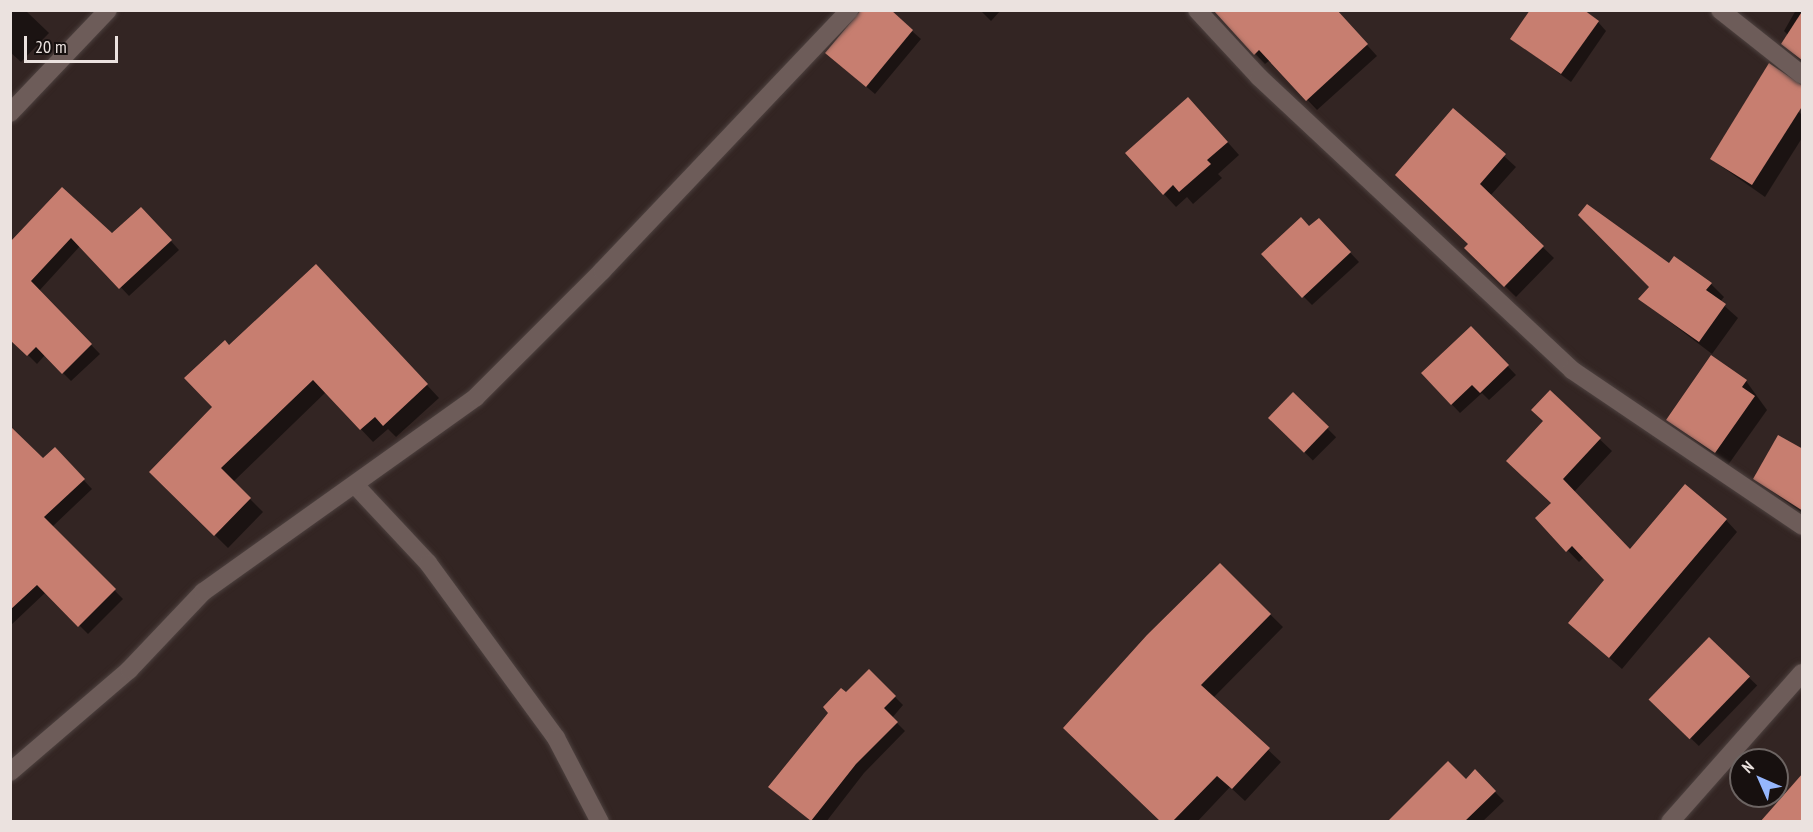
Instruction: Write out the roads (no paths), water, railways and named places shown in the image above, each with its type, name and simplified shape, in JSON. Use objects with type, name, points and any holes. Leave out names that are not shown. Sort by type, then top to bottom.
[{"type":"street","points":[[10,113],[108,10]]},
{"type":"street","points":[[10,771],[129,670],[203,592],[476,397],[602,271],[850,10]]},
{"type":"street","points":[[1197,10],[1259,77],[1572,370],[1803,526]]},
{"type":"street","points":[[1720,10],[1803,75]]},
{"type":"street","points":[[355,485],[428,563],[556,738],[600,822]]},
{"type":"street","points":[[1679,818],[1803,673]]}]
